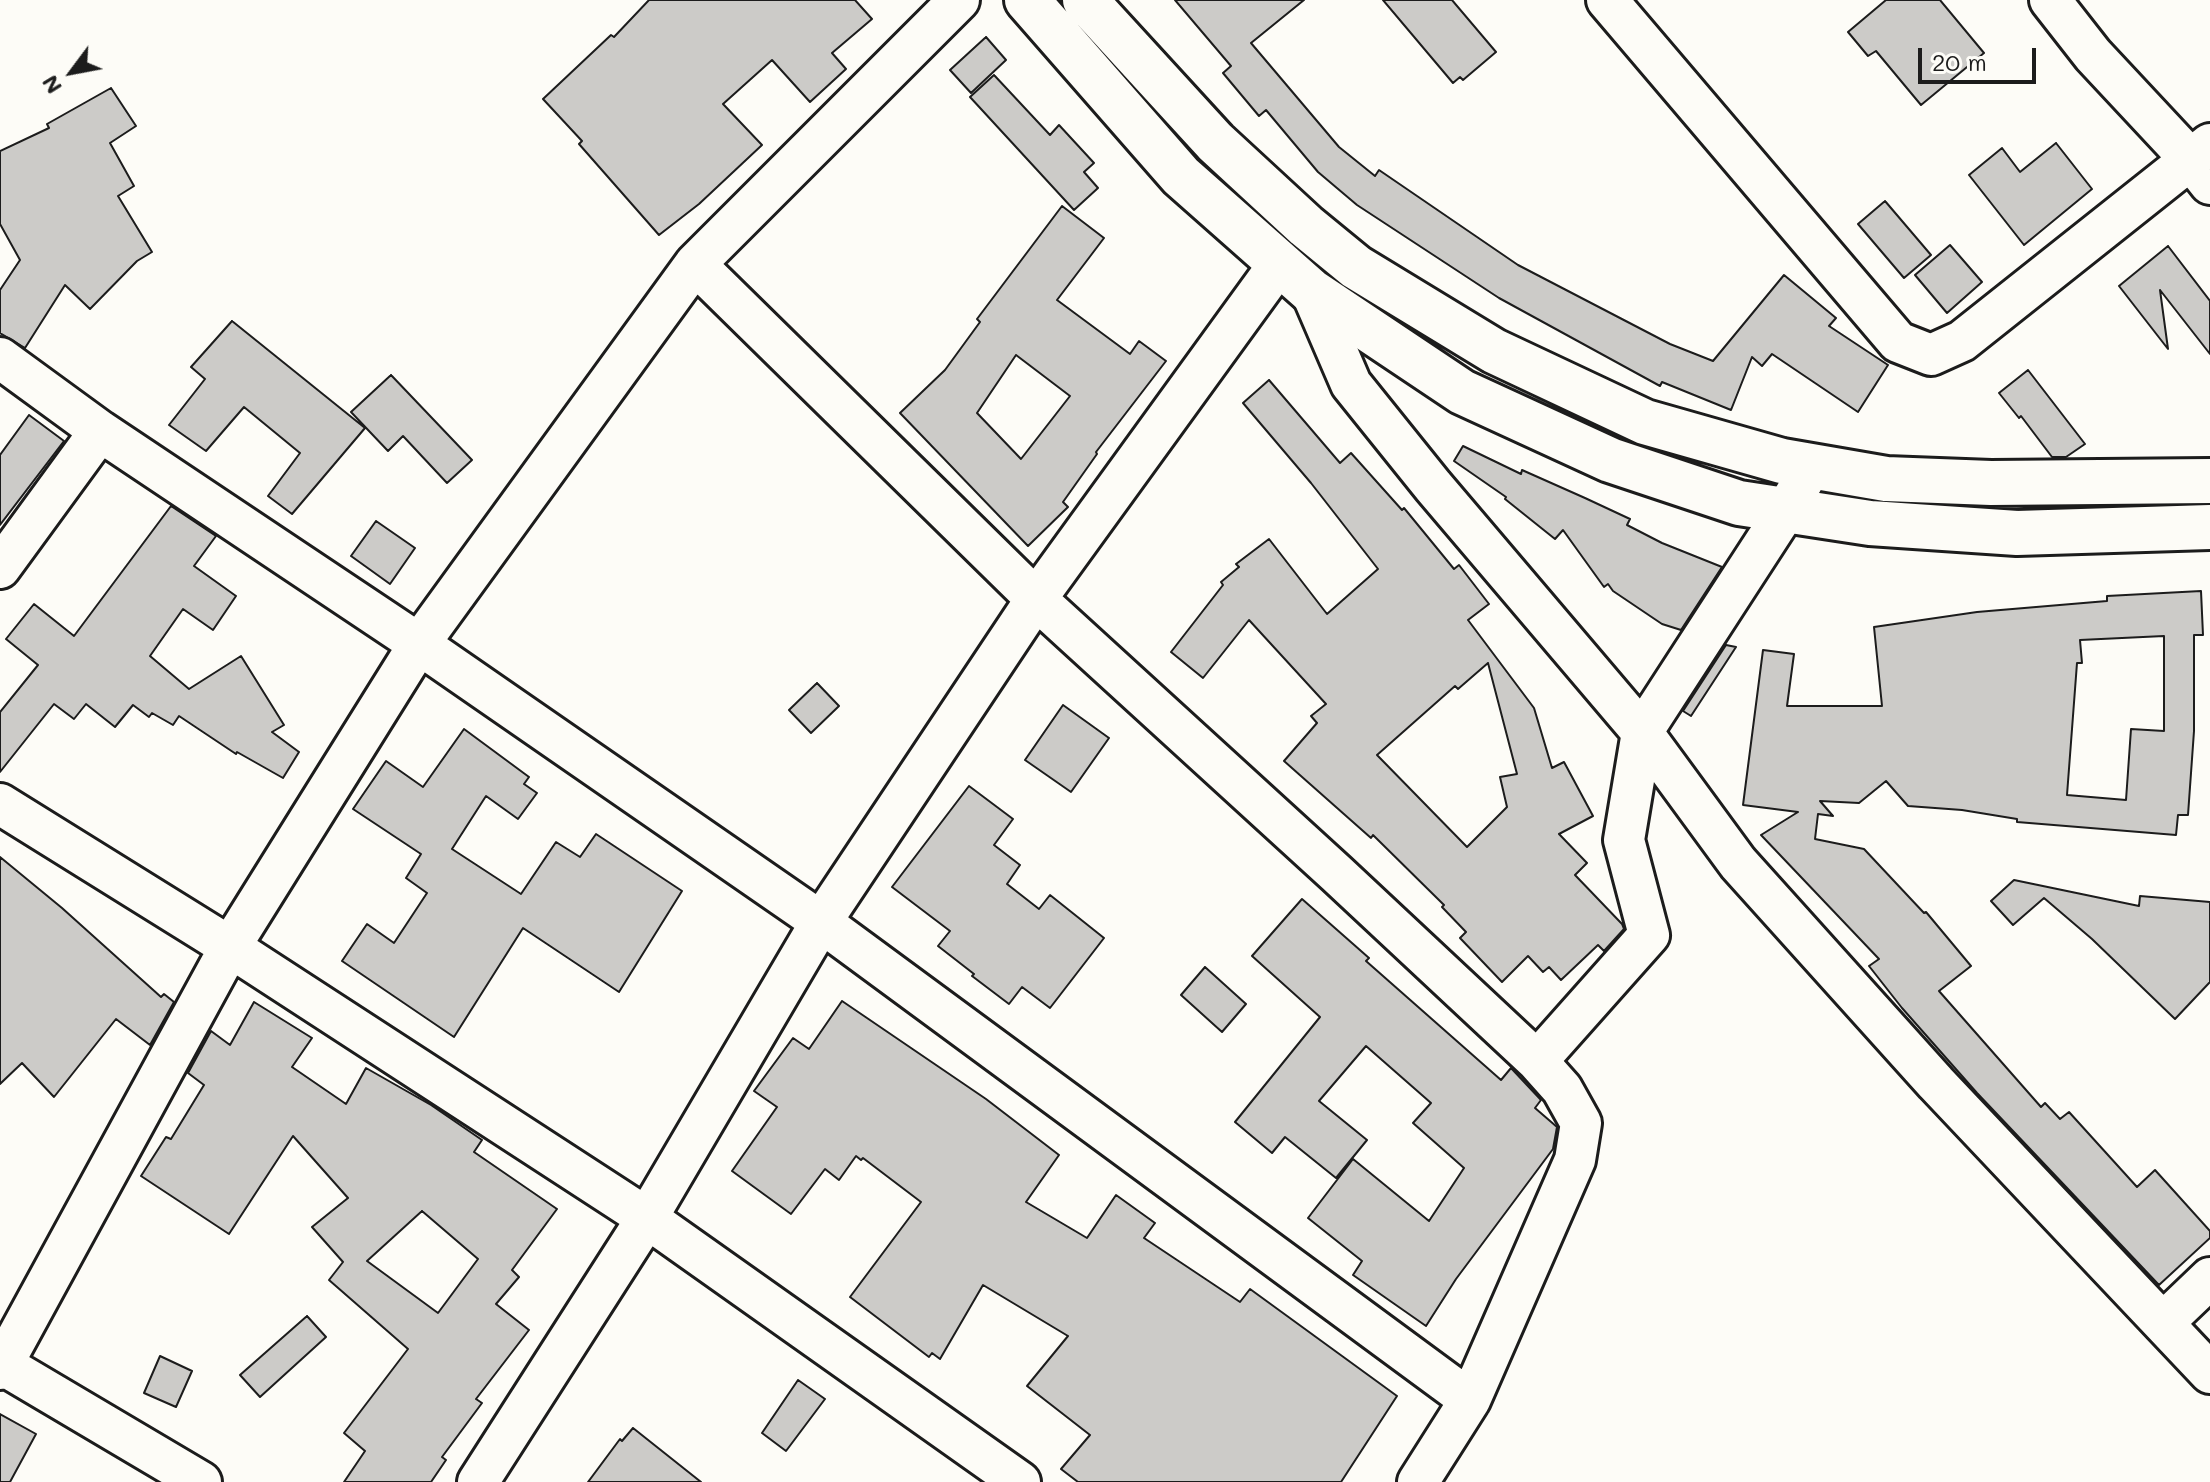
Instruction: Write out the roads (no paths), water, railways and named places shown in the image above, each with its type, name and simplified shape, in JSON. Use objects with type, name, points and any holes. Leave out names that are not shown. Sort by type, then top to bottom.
[{"type":"highway","points":[[1027,0],[1181,176],[1295,278],[1462,392],[1610,460],[1739,503],[1870,523],[2017,533],[2210,527]]},
{"type":"highway","points":[[1085,0],[1215,142],[1306,226],[1356,267],[1494,351],[1645,422],[1811,467],[1886,479],[1991,483],[2210,481]]},
{"type":"street","points":[[201,1482],[1,1365],[230,947],[419,644],[695,264],[959,0]]},
{"type":"street","points":[[1607,0],[1898,342],[1931,355],[1962,341],[2204,163],[2093,55],[2050,0]]},
{"type":"street","points":[[695,264],[1036,599],[1337,874],[1537,1061],[1562,1089],[1581,1123],[1575,1160],[1470,1400],[1418,1482]]},
{"type":"street","points":[[478,1482],[647,1218],[821,922],[1036,599],[1295,278],[1351,384],[1433,486],[1642,732],[1738,863],[1936,1083],[2210,1373]]},
{"type":"street","points":[[0,358],[100,431],[419,644],[821,922],[1470,1400]]},
{"type":"street","points":[[0,568],[100,431]]},
{"type":"street","points":[[1537,1061],[1649,935],[1624,840],[1642,732],[1811,467]]},
{"type":"street","points":[[0,804],[230,947],[647,1218],[1020,1482]]},
{"type":"street","points":[[2164,1322],[2210,1278]]}]
